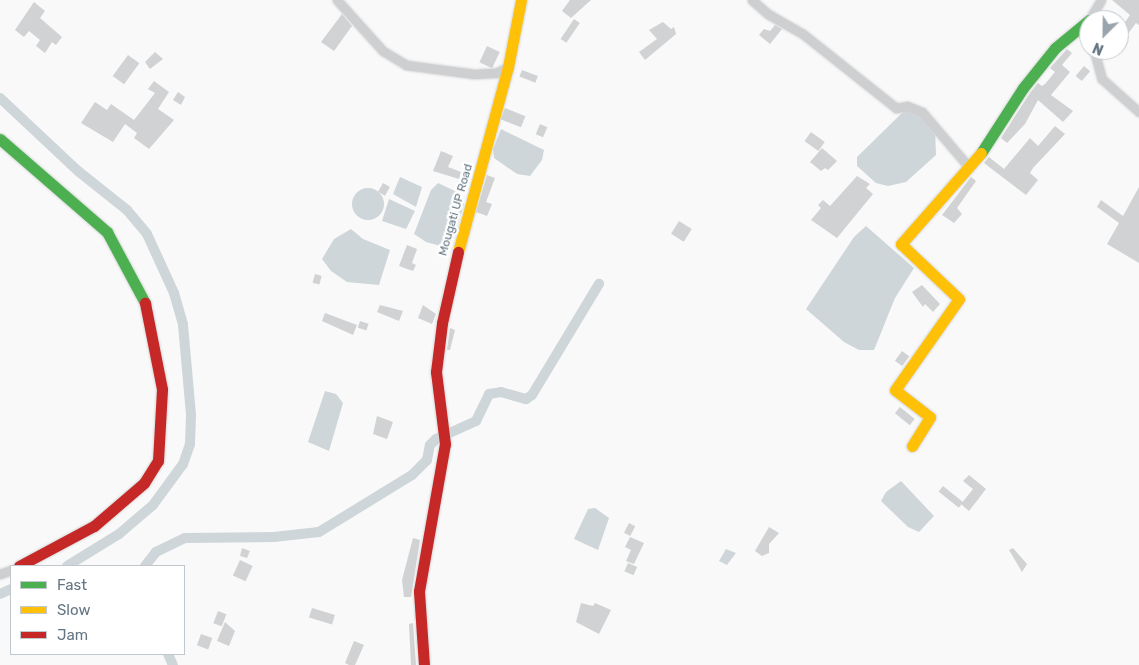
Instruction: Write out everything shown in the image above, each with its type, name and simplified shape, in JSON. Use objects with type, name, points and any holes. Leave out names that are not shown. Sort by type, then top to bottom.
[{"type":"street","points":[[337,0],[383,51],[406,65],[474,74],[496,73],[508,67]]},
{"type":"street","name":"Mougati UP Road","points":[[424,665],[419,591],[444,444],[436,372],[442,322],[461,237],[508,67],[521,0]]},
{"type":"street","points":[[752,0],[768,14],[803,34],[896,108],[907,106],[922,112],[968,166]]},
{"type":"street","points":[[912,446],[930,418],[895,390],[959,299],[900,244],[984,150],[1023,88],[1055,48],[1079,31]]},
{"type":"street","points":[[1097,60],[1102,79],[1139,112]]},
{"type":"street","points":[[0,139],[67,194],[107,232],[147,308],[162,389],[158,461],[144,483],[94,526],[21,565]]},
{"type":"shaded area","points":[[906,109],[914,109],[935,129],[936,155],[906,182],[888,186],[876,183],[857,166],[857,157]]},
{"type":"shaded area","points":[[501,129],[544,150],[542,160],[530,176],[517,174],[494,158],[493,149]]},
{"type":"shaded area","points":[[400,177],[422,187],[416,207],[393,194]]},
{"type":"shaded area","points":[[438,183],[457,192],[464,204],[454,238],[444,247],[426,242],[414,234],[431,190]]},
{"type":"shaded area","points":[[368,188],[379,193],[384,204],[379,215],[368,220],[357,215],[352,204],[357,193]]},
{"type":"shaded area","points":[[389,199],[415,211],[406,229],[382,221]]},
{"type":"shaded area","points":[[866,226],[914,268],[895,298],[874,350],[859,350],[844,342],[806,309],[854,237]]},
{"type":"shaded area","points":[[351,229],[363,239],[390,250],[379,285],[347,282],[331,271],[322,259],[334,239]]},
{"type":"shaded area","points":[[325,391],[336,394],[343,403],[329,451],[308,442]]},
{"type":"shaded area","points":[[901,481],[934,516],[919,532],[908,527],[881,501],[886,492]]},
{"type":"shaded area","points":[[595,508],[609,518],[598,550],[574,539],[588,509]]},
{"type":"shaded area","points":[[726,549],[736,553],[727,565],[719,561]]},
{"type":"building","points":[[570,0],[591,0],[571,18],[562,11]]},
{"type":"building","points":[[1112,0],[1139,0],[1139,25],[1136,23],[1129,32],[1129,10],[1124,10]]},
{"type":"building","points":[[34,2],[45,11],[40,18],[62,37],[56,45],[52,42],[45,53],[36,46],[40,40],[29,31],[24,37],[15,30]]},
{"type":"building","points":[[342,14],[352,26],[334,51],[321,42]]},
{"type":"building","points":[[574,19],[580,23],[566,43],[561,39]]},
{"type":"building","points":[[663,22],[671,29],[674,27],[676,34],[645,60],[639,52],[657,39],[649,30]]},
{"type":"building","points":[[775,25],[782,29],[770,44],[759,35],[764,29],[770,31]]},
{"type":"building","points":[[487,46],[500,52],[492,68],[479,62]]},
{"type":"building","points":[[1067,49],[1072,53],[1062,65],[1070,72],[1051,95],[1073,111],[1063,122],[1038,100],[1025,124],[1007,143],[1001,138],[1038,83],[1042,86],[1055,72],[1050,68]]},
{"type":"building","points":[[155,52],[163,59],[150,69],[145,62]]},
{"type":"building","points":[[128,55],[139,63],[124,84],[113,76]]},
{"type":"building","points":[[1084,66],[1090,71],[1082,81],[1076,76]]},
{"type":"building","points":[[522,70],[538,76],[535,83],[519,77]]},
{"type":"building","points":[[154,81],[169,92],[158,109],[174,120],[149,149],[134,138],[137,133],[125,124],[113,142],[81,123],[95,102],[107,110],[111,104],[134,120],[155,93],[148,89]]},
{"type":"building","points":[[178,92],[185,97],[181,105],[173,100]]},
{"type":"building","points":[[505,108],[525,116],[521,127],[501,119]]},
{"type":"building","points":[[540,124],[547,127],[543,137],[536,134]]},
{"type":"building","points":[[1055,126],[1065,134],[1033,168],[1030,173],[1038,180],[1026,195],[984,163],[989,157],[1004,169],[1030,138],[1038,146]]},
{"type":"building","points":[[811,132],[825,142],[818,151],[805,141]]},
{"type":"building","points":[[822,148],[837,161],[828,170],[825,168],[821,171],[810,162]]},
{"type":"building","points":[[441,151],[453,156],[448,167],[461,172],[459,179],[433,171]]},
{"type":"building","points":[[487,175],[495,178],[486,202],[492,204],[487,216],[476,212]]},
{"type":"building","points":[[857,176],[870,184],[866,188],[873,194],[837,238],[811,220],[821,208],[818,205],[823,200],[830,206]]},
{"type":"building","points":[[971,177],[976,181],[957,208],[962,214],[954,223],[942,215]]},
{"type":"building","points":[[383,183],[390,187],[385,196],[378,192]]},
{"type":"building","points":[[1139,187],[1139,263],[1107,244],[1119,223],[1097,207],[1101,200],[1123,216]]},
{"type":"building","points":[[679,221],[692,229],[684,242],[671,234]]},
{"type":"building","points":[[407,245],[417,249],[412,263],[416,265],[413,271],[399,266]]},
{"type":"building","points":[[315,274],[322,276],[319,285],[313,283]]},
{"type":"building","points":[[922,285],[940,304],[933,312],[925,304],[923,307],[912,292]]},
{"type":"building","points":[[380,305],[403,311],[399,321],[377,312]]},
{"type":"building","points":[[423,305],[436,314],[432,324],[418,318]]},
{"type":"building","points":[[325,313],[357,325],[353,335],[322,321]]},
{"type":"building","points":[[360,321],[369,324],[366,330],[358,328]]},
{"type":"building","points":[[450,328],[455,330],[450,350],[447,350]]},
{"type":"building","points":[[902,351],[909,356],[902,366],[895,361]]},
{"type":"building","points":[[900,407],[915,419],[910,425],[895,413]]},
{"type":"building","points":[[377,416],[393,422],[387,439],[373,434]]},
{"type":"building","points":[[969,475],[986,489],[969,511],[961,504],[973,489],[963,481]]},
{"type":"building","points":[[943,486],[963,502],[959,508],[939,491]]},
{"type":"building","points":[[629,523],[635,526],[630,536],[624,533]]},
{"type":"building","points":[[769,527],[779,533],[769,544],[769,553],[762,556],[755,551]]},
{"type":"building","points":[[630,537],[644,543],[634,564],[626,561],[631,550],[625,547]]},
{"type":"building","points":[[413,538],[420,540],[411,597],[404,597],[402,580]]},
{"type":"building","points":[[242,548],[250,551],[247,558],[240,556]]},
{"type":"building","points":[[1013,548],[1027,564],[1022,572],[1009,550]]},
{"type":"building","points":[[240,560],[253,566],[246,581],[233,575]]},
{"type":"building","points":[[628,563],[637,567],[633,575],[624,571]]},
{"type":"building","points":[[581,603],[593,606],[595,603],[611,610],[599,634],[576,622]]},
{"type":"building","points":[[312,608],[335,615],[332,625],[309,618]]},
{"type":"building","points":[[218,611],[226,614],[222,626],[213,623]]},
{"type":"building","points":[[225,622],[235,631],[229,646],[217,641]]},
{"type":"building","points":[[413,623],[416,665],[411,665],[409,624]]},
{"type":"building","points":[[201,634],[212,638],[208,649],[197,645]]},
{"type":"building","points":[[354,641],[364,645],[355,665],[349,665],[345,663]]},
{"type":"waterway","points":[[0,98],[78,171],[127,210],[147,234],[174,293],[183,325],[191,415],[190,444],[183,464],[153,505],[119,534],[69,565]]},
{"type":"waterway","points":[[146,565],[156,552],[185,538],[274,537],[319,532],[412,475],[427,460],[430,445],[436,439],[476,421],[489,394],[501,392],[526,399],[532,395],[599,284]]},
{"type":"waterway","points":[[0,594],[10,589]]},
{"type":"waterway","points":[[168,655],[173,665]]},
{"type":"traffic: fast","points":[[981,153],[1023,88],[1055,48],[1079,28]]},
{"type":"traffic: fast","points":[[0,139],[107,232],[145,303]]},
{"type":"traffic: slow","points":[[458,252],[508,67],[521,0]]},
{"type":"traffic: slow","points":[[912,446],[930,417],[895,390],[959,299],[901,244],[981,153]]},
{"type":"traffic: jam","points":[[424,665],[419,591],[445,444],[436,372],[442,323],[458,252]]},
{"type":"traffic: jam","points":[[21,565],[94,526],[144,483],[158,461],[162,389],[145,303]]}]
